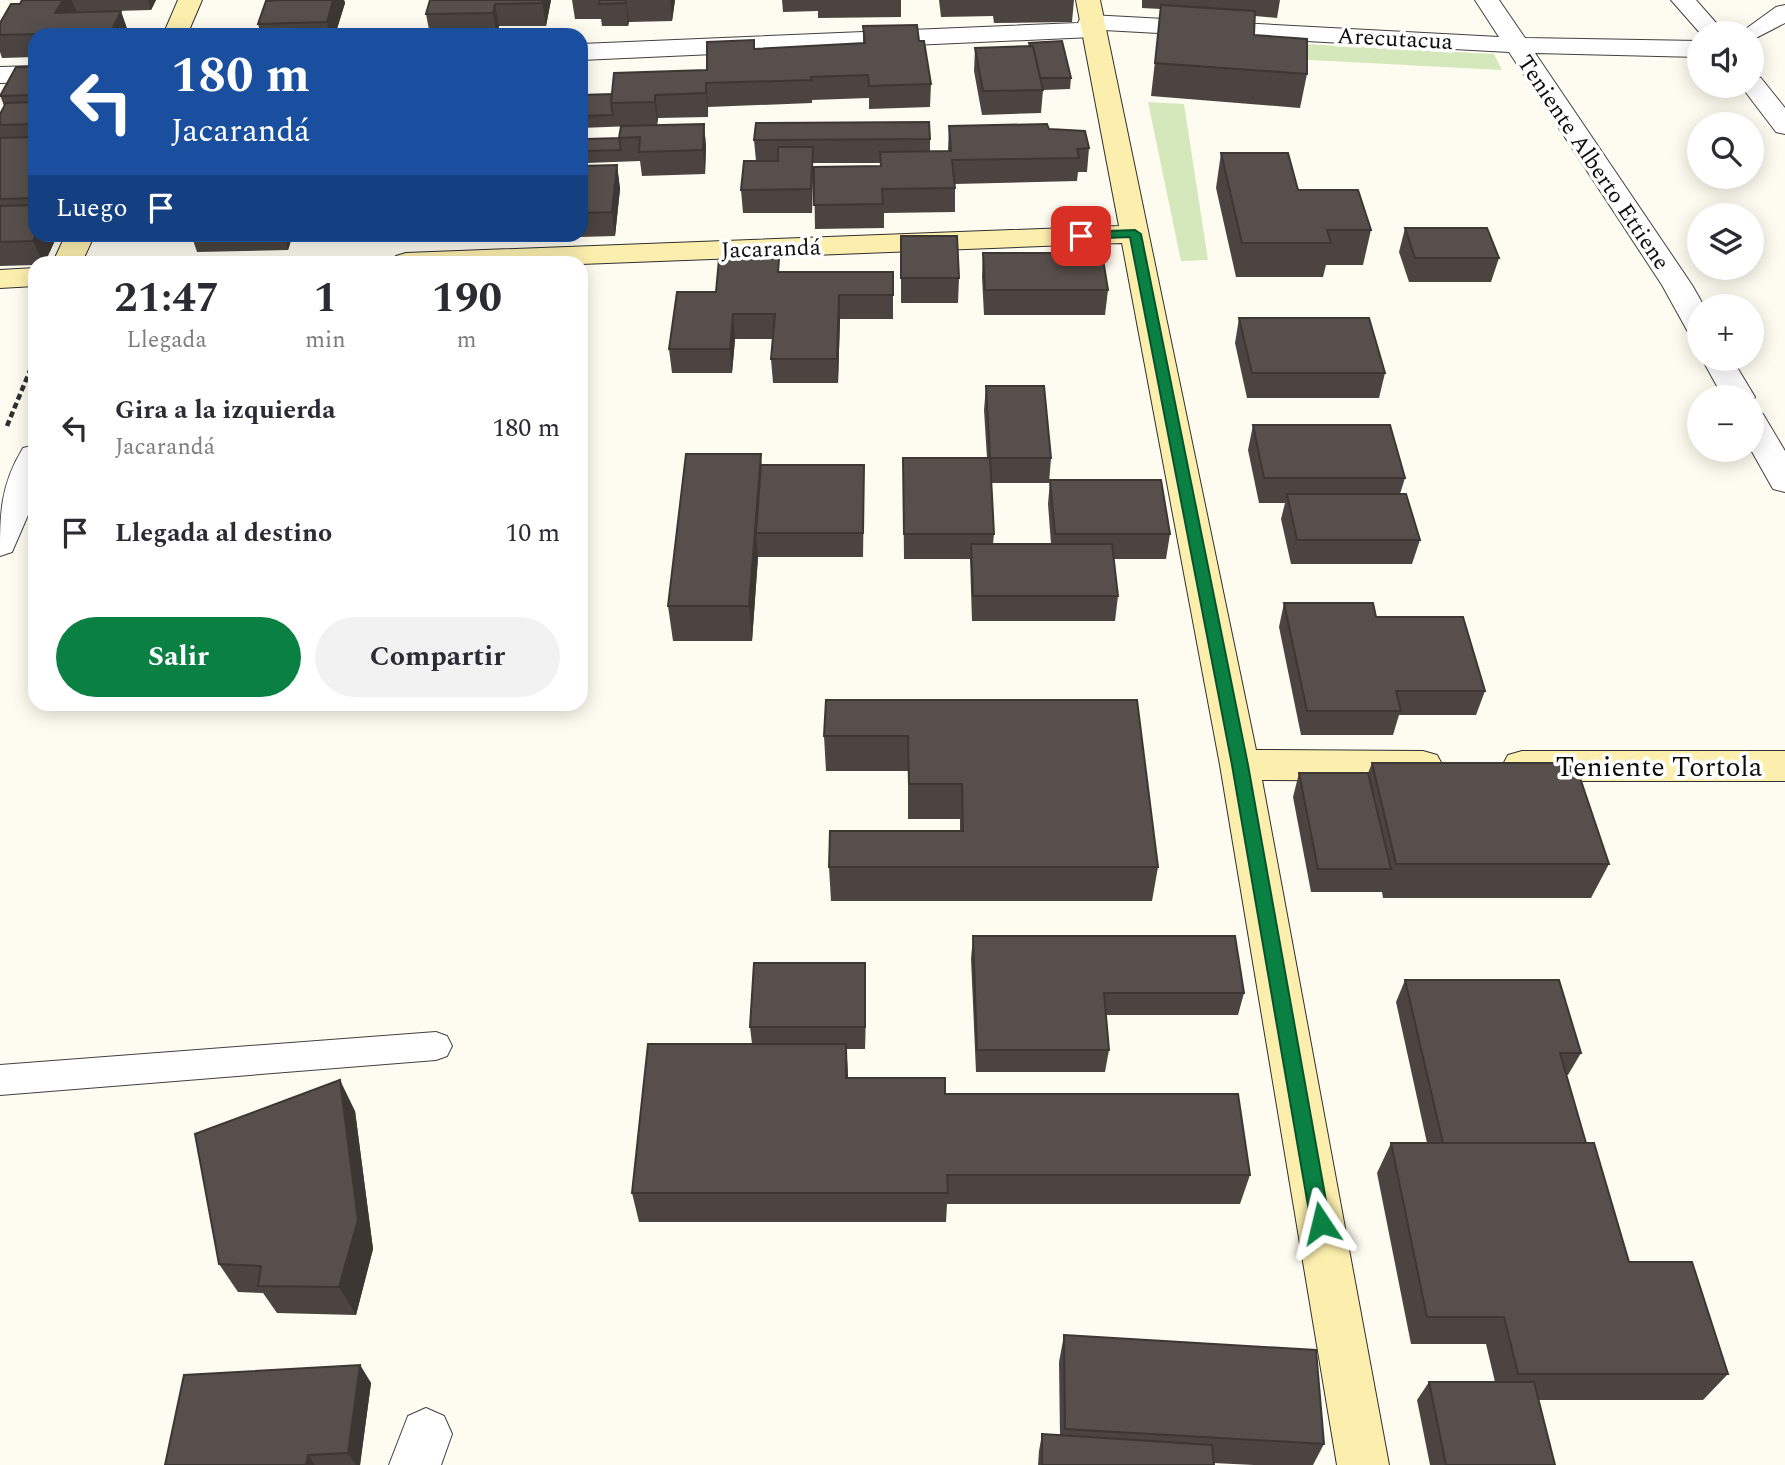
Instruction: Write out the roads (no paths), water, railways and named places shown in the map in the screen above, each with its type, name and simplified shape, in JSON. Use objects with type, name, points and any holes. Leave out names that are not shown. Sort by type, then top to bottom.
[{"type":"main road","points":[[177,28],[190,0]]},
{"type":"main road","points":[[1090,18],[1240,765],[1363,1465]]},
{"type":"main road","name":"Jacarandá","points":[[562,256],[1135,234]]},
{"type":"main road","points":[[0,279],[28,277]]},
{"type":"main road","name":"Teniente Tortola","points":[[1240,765],[1785,766]]},
{"type":"street","name":"Teniente Alberto Ettiene","points":[[1488,0],[1687,304]]},
{"type":"street","points":[[1683,0],[1702,21]]},
{"type":"street","points":[[1764,25],[1785,12]]},
{"type":"street","name":"Arecutacua","points":[[588,52],[1090,18],[1515,45],[1687,49]]},
{"type":"street","points":[[0,75],[28,74]]},
{"type":"street","points":[[1764,98],[1785,126]]},
{"type":"street","points":[[1764,443],[1785,481]]},
{"type":"street","points":[[0,544],[28,474]]},
{"type":"lane","points":[[0,1080],[436,1046]]}]
